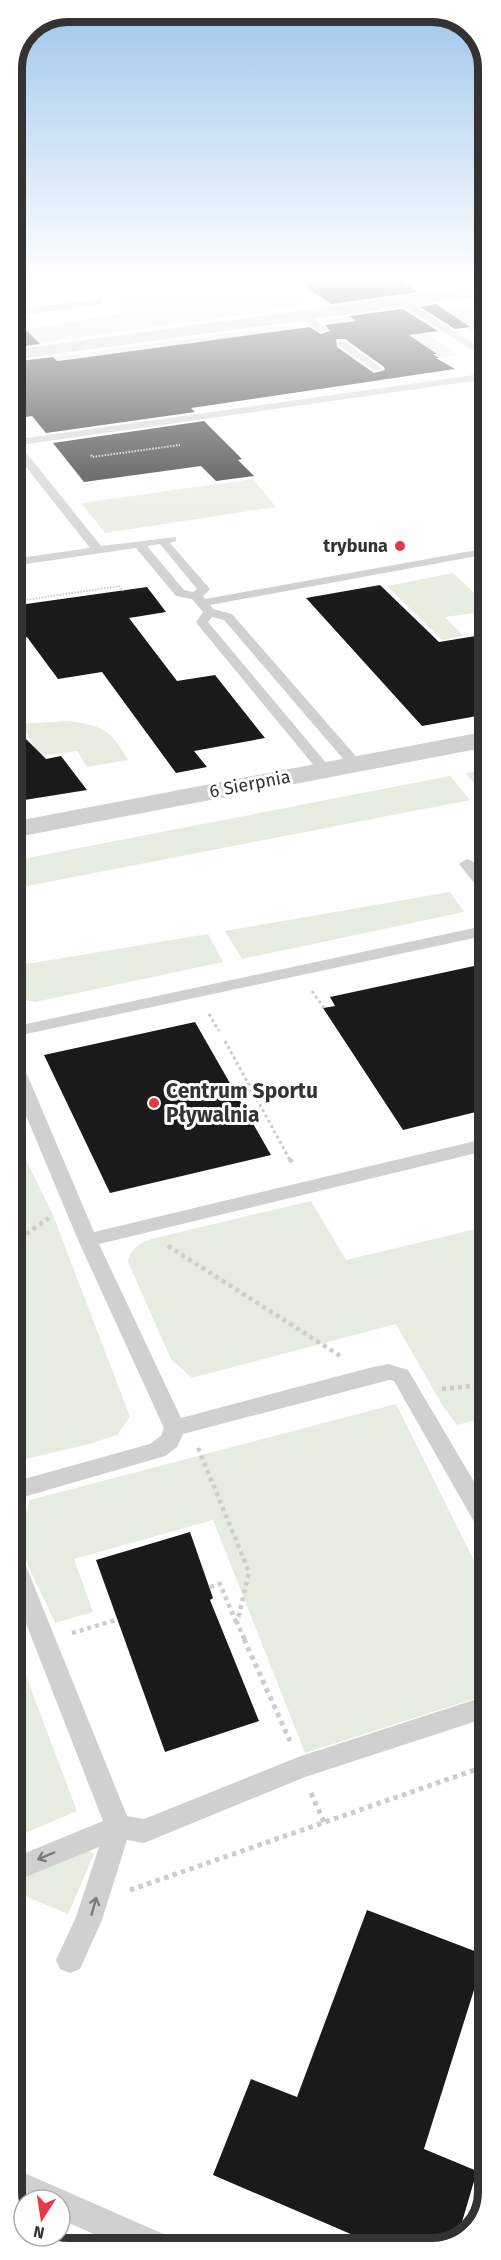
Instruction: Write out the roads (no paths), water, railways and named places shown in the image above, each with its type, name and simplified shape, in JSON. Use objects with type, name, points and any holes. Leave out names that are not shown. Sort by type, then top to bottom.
[{"type":"street","name":"6 Sierpnia","points":[[23,828],[478,741]]},
{"type":"lane","points":[[23,442],[435,383]]},
{"type":"lane","points":[[23,456],[98,550]]},
{"type":"lane","points":[[23,561],[167,539],[204,589],[202,622],[325,770]]},
{"type":"lane","points":[[139,544],[180,593],[228,617],[355,764]]},
{"type":"lane","points":[[202,603],[478,553]]},
{"type":"lane","points":[[239,583],[250,594]]},
{"type":"lane","points":[[467,864],[478,878]]},
{"type":"lane","points":[[23,1030],[478,932]]},
{"type":"lane","points":[[23,1086],[88,1240],[175,1428],[169,1441],[157,1450],[23,1488]]},
{"type":"lane","points":[[88,1240],[478,1147]]},
{"type":"lane","points":[[175,1428],[369,1376],[395,1372],[401,1375],[478,1509]]},
{"type":"lane","points":[[23,1586],[118,1827],[89,1920],[70,1960]]},
{"type":"lane","points":[[23,1866],[118,1827],[144,1831],[301,1767],[478,1710]]},
{"type":"lane","points":[[72,2209],[135,2237]]},
{"type":"place","name":"trybuna","points":[[400,546]]},
{"type":"place","name":"Centrum Sportu Pływalnia","points":[[154,1103]]}]
